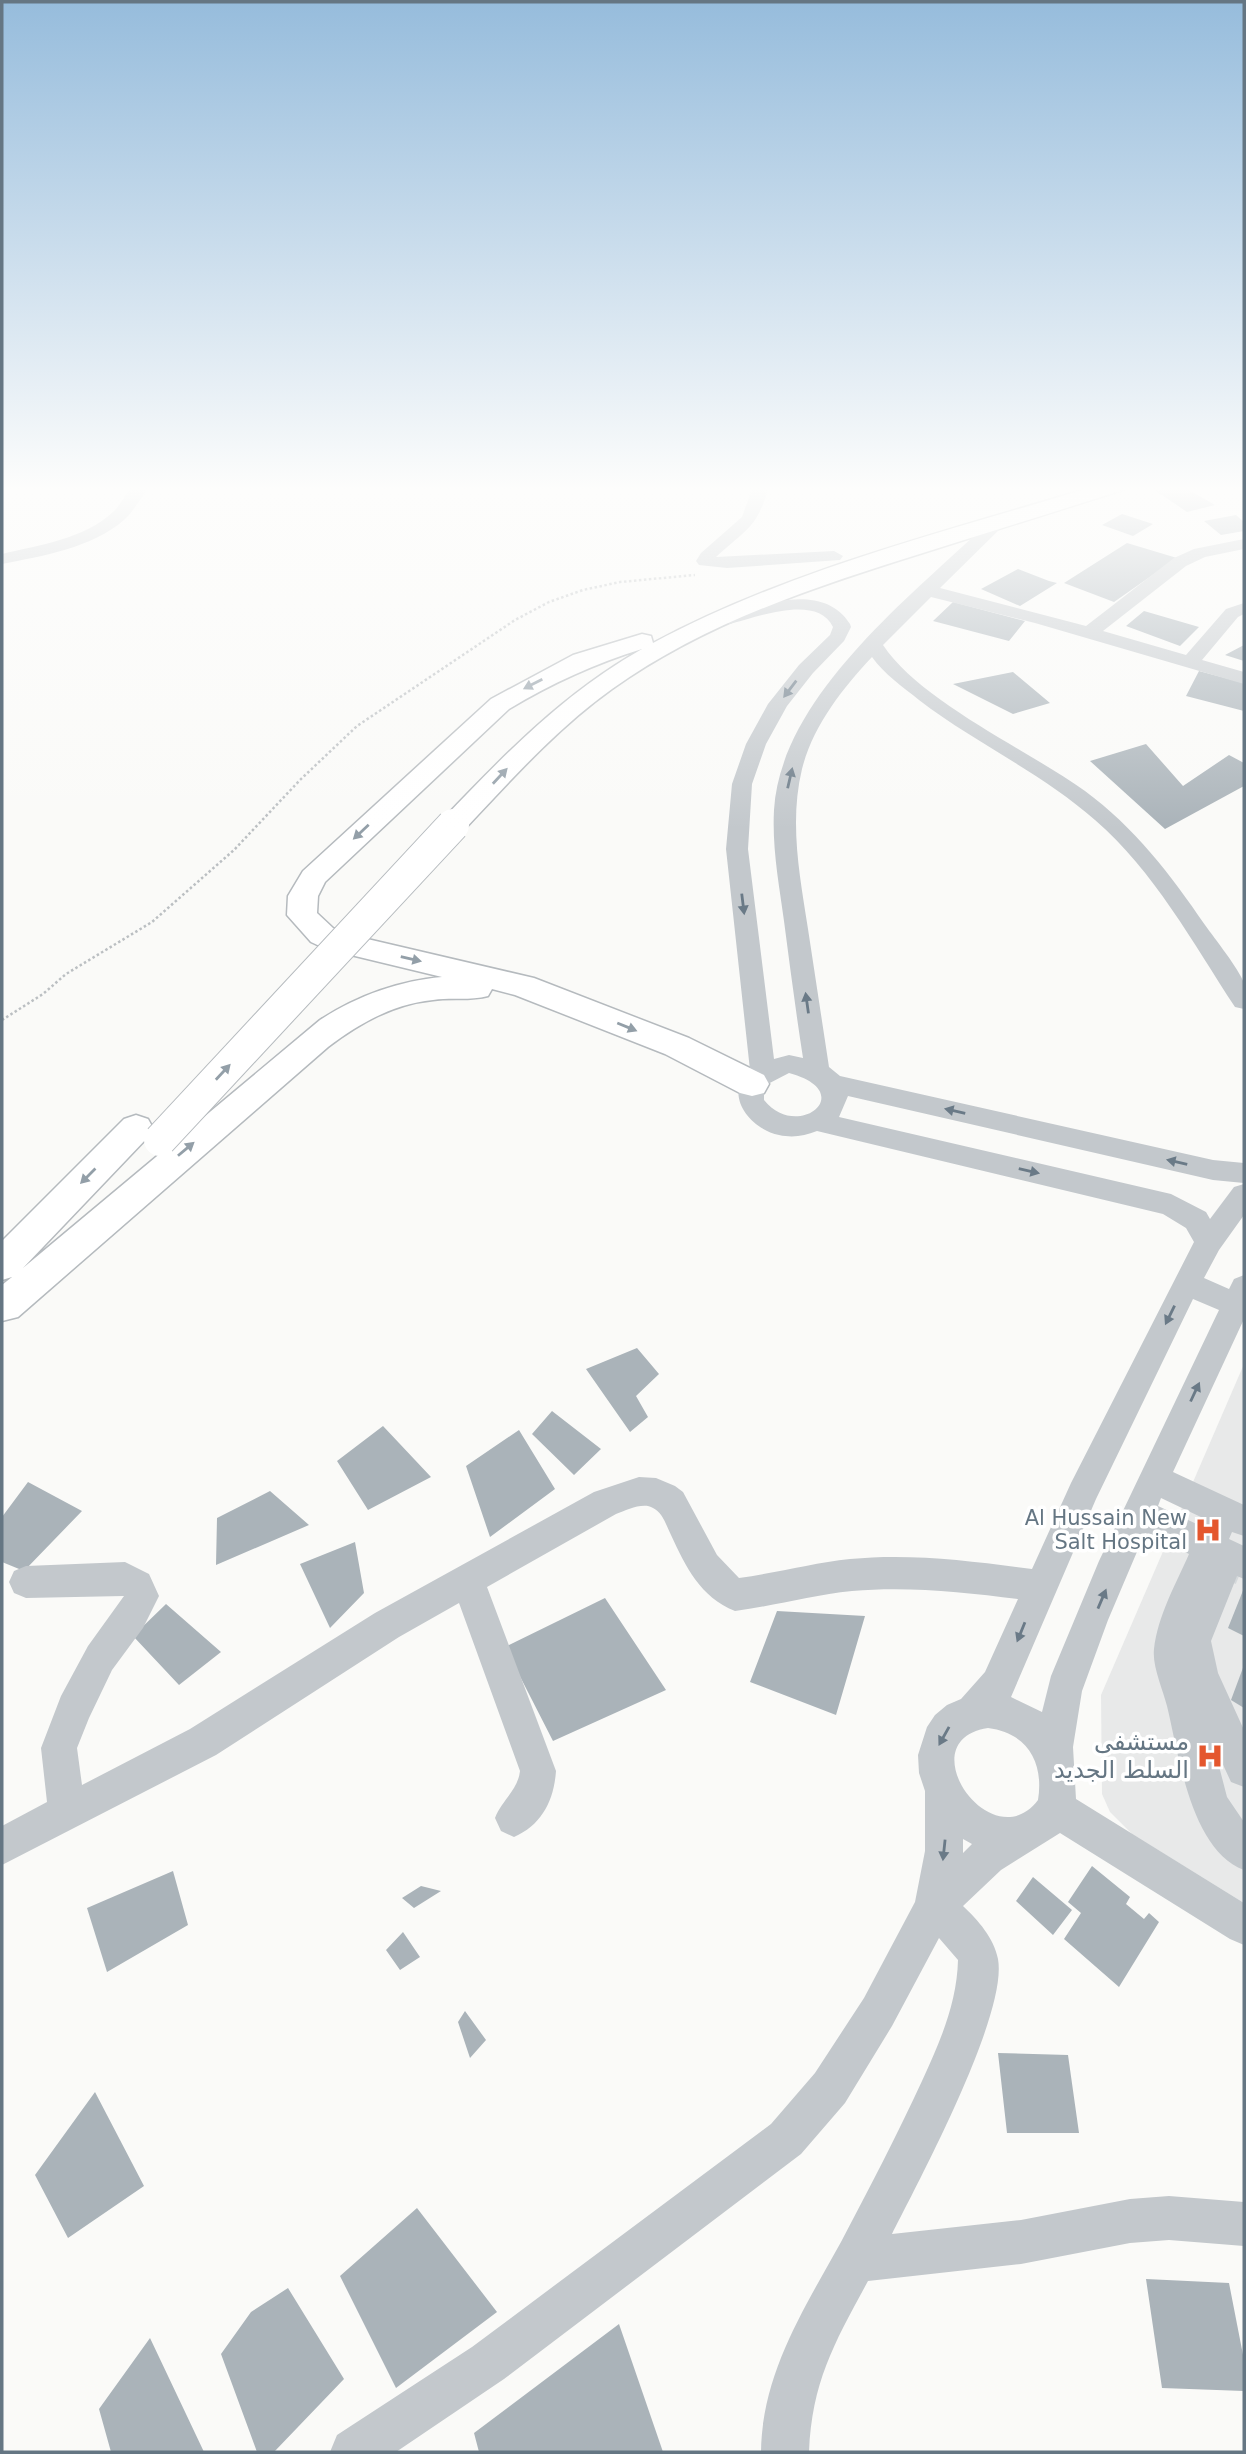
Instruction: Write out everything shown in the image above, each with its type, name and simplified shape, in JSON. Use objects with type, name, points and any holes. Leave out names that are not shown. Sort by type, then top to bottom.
[{"type":"main road","points":[[442,822],[483,765],[548,705],[598,667],[642,641],[727,601]]},
{"type":"main road","points":[[3,1307],[148,1134],[442,822],[574,705],[632,665],[764,601]]},
{"type":"main road","points":[[642,641],[582,660],[500,704],[313,877],[303,896],[302,915],[310,926],[337,942],[495,978],[550,996],[758,1078]]},
{"type":"main road","points":[[3,1307],[181,1153],[343,1020],[386,999],[434,988],[459,987],[550,996]]},
{"type":"main road","points":[[2,1265],[148,1134]]},
{"type":"street","points":[[819,1122],[834,1108],[836,1100],[824,1077],[785,851],[785,808],[799,749],[815,715],[836,685],[873,644],[919,601]]},
{"type":"street","points":[[965,601],[1244,678]]},
{"type":"street","points":[[1089,633],[1131,601]]},
{"type":"street","points":[[720,621],[775,605],[801,604],[831,614],[842,627],[838,637],[806,669],[778,705],[757,744],[742,784],[737,849],[758,1078],[750,1095],[754,1105],[768,1119],[790,1126],[819,1122],[1171,1205],[1196,1220],[1209,1242]]},
{"type":"street","points":[[1190,663],[1232,613],[1244,608]]},
{"type":"street","points":[[873,644],[881,658],[915,688],[1079,796],[1108,820],[1157,873],[1244,1001]]},
{"type":"street","points":[[836,685],[876,679],[915,688]]},
{"type":"street","points":[[758,1078],[789,1064],[824,1077],[1213,1170],[1244,1173]]},
{"type":"street","points":[[974,1711],[998,1685],[1039,1586],[1186,1283],[1209,1242],[1244,1195]]},
{"type":"street","points":[[1055,1757],[1059,1716],[1072,1669],[1138,1513],[1242,1303],[1186,1283]]},
{"type":"street","points":[[1154,1479],[1234,1517],[1225,1562],[1194,1641],[1202,1676],[1244,1769]]},
{"type":"street","points":[[2,1846],[202,1742],[387,1625],[625,1494],[648,1490],[663,1494],[672,1503],[709,1574],[718,1584],[735,1595],[851,1575],[957,1576],[1039,1586]]},
{"type":"street","points":[[1138,1513],[1225,1562]]},
{"type":"street","points":[[1225,1562],[1178,1618],[1171,1652],[1210,1804],[1225,1829],[1244,1851]]},
{"type":"street","points":[[26,1582],[125,1578],[137,1585],[142,1596],[131,1616],[100,1658],[74,1709],[59,1748],[67,1812]]},
{"type":"street","points":[[468,1581],[538,1771],[536,1792],[514,1818]]},
{"type":"street","points":[[354,2452],[488,2363],[786,2139],[830,2088],[878,2012],[933,1907],[944,1851],[943,1792],[937,1771],[937,1751],[944,1732],[957,1718],[974,1711],[998,1710],[1021,1718],[1041,1735],[1055,1757],[1060,1774],[1060,1791],[1055,1808],[1046,1821],[1032,1831],[1016,1836],[987,1856],[933,1907]]},
{"type":"street","points":[[943,1792],[956,1811],[974,1826],[994,1835],[1016,1836]]},
{"type":"street","points":[[1055,1808],[1244,1925]]},
{"type":"street","points":[[785,2452],[788,2402],[800,2363],[904,2168],[955,2052],[978,1989],[981,1975],[972,1944],[933,1907]]},
{"type":"street","points":[[855,2259],[1021,2242],[1130,2221],[1169,2218],[1244,2224]]},
{"type":"path","points":[[2,1020],[66,974],[152,922],[234,850],[300,780],[357,726],[515,620],[550,601]]},
{"type":"shaded area","name":"Al Hussain New Salt Hospital","points":[[1244,1364],[1244,1903],[1132,1834],[1110,1812],[1102,1794],[1101,1695]]},
{"type":"building","points":[[1007,601],[1029,601],[1020,606]]},
{"type":"building","points":[[953,602],[1025,621],[1009,641],[933,621]]},
{"type":"building","points":[[1144,611],[1199,627],[1180,646],[1126,626]]},
{"type":"building","points":[[1244,645],[1244,661],[1225,655]]},
{"type":"building","points":[[1199,671],[1244,683],[1244,711],[1186,696]]},
{"type":"building","points":[[1013,672],[1050,703],[1013,714],[953,684]]},
{"type":"building","points":[[1146,744],[1183,786],[1229,755],[1244,763],[1244,786],[1165,829],[1090,761]]},
{"type":"building","points":[[637,1348],[659,1374],[636,1396],[648,1417],[630,1432],[586,1369]]},
{"type":"building","points":[[552,1411],[601,1449],[574,1475],[532,1434]]},
{"type":"building","points":[[383,1426],[431,1477],[368,1510],[337,1461]]},
{"type":"building","points":[[519,1430],[555,1489],[490,1537],[466,1466]]},
{"type":"building","points":[[28,1482],[82,1511],[24,1571],[2,1562],[2,1517]]},
{"type":"building","points":[[270,1491],[309,1525],[216,1565],[217,1518]]},
{"type":"building","points":[[355,1542],[364,1593],[330,1628],[300,1564]]},
{"type":"building","points":[[1244,1588],[1244,1636],[1228,1628]]},
{"type":"building","points":[[605,1598],[666,1690],[553,1741],[505,1647]]},
{"type":"building","points":[[166,1604],[221,1652],[179,1685],[133,1636]]},
{"type":"building","points":[[777,1611],[865,1616],[836,1715],[750,1682]]},
{"type":"building","name":"مستشفى السلط الجديد","points":[[1244,1665],[1244,1708],[1231,1700]]},
{"type":"building","points":[[1092,1866],[1130,1897],[1126,1904],[1144,1919],[1149,1913],[1159,1922],[1119,1987],[1064,1939],[1081,1913],[1068,1902]]},
{"type":"building","points":[[173,1871],[188,1925],[107,1972],[87,1908]]},
{"type":"building","points":[[1033,1877],[1072,1910],[1053,1935],[1016,1901]]},
{"type":"building","points":[[421,1886],[441,1891],[414,1908],[402,1898]]},
{"type":"building","points":[[403,1932],[420,1957],[400,1970],[386,1950]]},
{"type":"building","points":[[465,2011],[486,2040],[470,2058],[458,2022]]},
{"type":"building","points":[[998,2053],[1068,2055],[1079,2133],[1007,2133]]},
{"type":"building","points":[[95,2092],[144,2186],[68,2238],[35,2175]]},
{"type":"building","points":[[417,2208],[497,2312],[396,2388],[340,2276]]},
{"type":"building","points":[[1146,2279],[1229,2283],[1244,2360],[1244,2391],[1162,2388]]},
{"type":"building","points":[[288,2288],[344,2379],[274,2452],[257,2452],[221,2354],[251,2312]]},
{"type":"building","points":[[619,2324],[663,2452],[479,2452],[474,2433]]},
{"type":"building","points":[[150,2338],[204,2452],[111,2452],[99,2409]]},
{"type":"tunnel","points":[[1221,1578],[1244,1522]]},
{"type":"place","name":"Al Hussain New Salt Hospital","points":[[1208,1530]]},
{"type":"place","name":"مستشفى السلط الجديد","points":[[1210,1756]]}]
